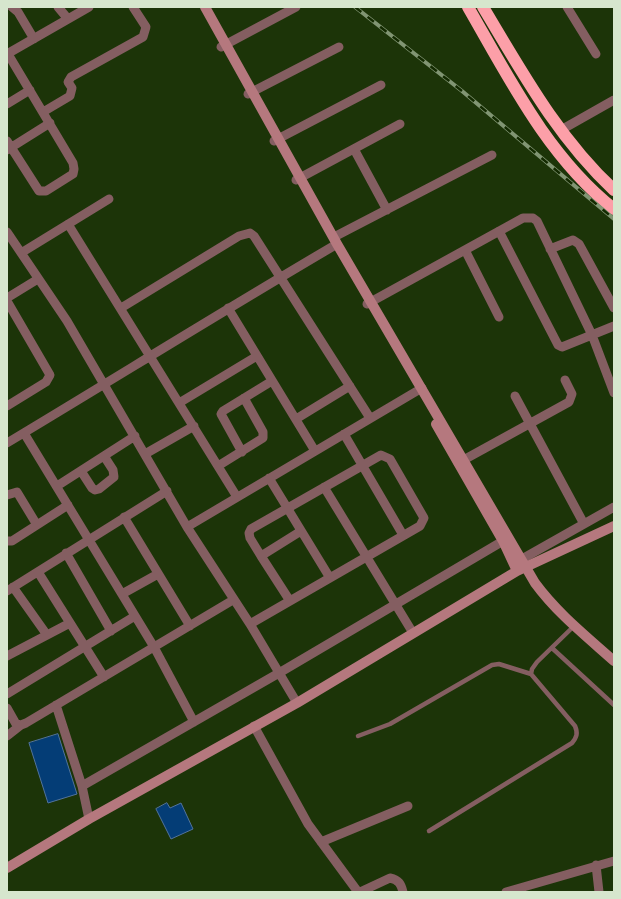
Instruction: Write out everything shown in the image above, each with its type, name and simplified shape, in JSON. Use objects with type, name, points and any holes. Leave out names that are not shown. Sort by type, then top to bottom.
[{"type":"highway","points":[[468,7],[541,128],[560,155],[579,177],[614,208]]},
{"type":"highway","points":[[484,7],[529,84],[561,130],[593,171],[614,190]]},
{"type":"street","points":[[12,7],[18,12],[34,39]]},
{"type":"street","points":[[58,7],[68,19]]},
{"type":"street","points":[[50,124],[8,146],[36,189],[42,192],[73,174],[74,169],[50,124],[8,54],[89,7]]},
{"type":"street","points":[[43,112],[70,96],[72,88],[68,82],[71,77],[143,37],[146,27],[133,7]]},
{"type":"street","points":[[198,7],[223,46],[298,179],[522,566]]},
{"type":"street","points":[[205,7],[223,46]]},
{"type":"street","points":[[223,46],[296,7]]},
{"type":"street","points":[[566,7],[596,54]]},
{"type":"street","points":[[250,93],[339,47]]},
{"type":"street","points":[[276,140],[381,85]]},
{"type":"street","points":[[7,104],[30,90]]},
{"type":"street","points":[[561,130],[614,100]]},
{"type":"street","points":[[298,179],[400,124]]},
{"type":"street","points":[[354,149],[387,210]]},
{"type":"street","points":[[7,443],[103,386],[150,355],[282,277],[387,210],[492,155]]},
{"type":"street","points":[[21,253],[109,199]]},
{"type":"street","points":[[369,302],[523,218],[533,218],[537,221],[592,335],[614,393]]},
{"type":"street","points":[[68,224],[238,497]]},
{"type":"street","points":[[500,231],[555,341],[562,346],[614,326]]},
{"type":"street","points":[[7,232],[67,321],[103,386],[135,436],[187,527],[250,624],[297,703]]},
{"type":"street","points":[[121,308],[245,233],[254,236],[282,277],[370,418]]},
{"type":"street","points":[[550,249],[573,240],[579,244],[614,308]]},
{"type":"street","points":[[465,250],[499,317]]},
{"type":"street","points":[[7,406],[46,382],[50,375],[7,300],[38,278]]},
{"type":"street","points":[[228,308],[315,451]]},
{"type":"street","points":[[179,403],[257,356]]},
{"type":"street","points":[[242,452],[221,414],[223,411],[272,380]]},
{"type":"street","points":[[461,461],[569,402],[572,394],[566,380]]},
{"type":"street","points":[[296,420],[350,386]]},
{"type":"street","points":[[187,527],[419,389]]},
{"type":"street","points":[[515,396],[584,524]]},
{"type":"street","points":[[218,466],[261,440],[264,435],[244,398]]},
{"type":"street","points":[[145,454],[194,426]]},
{"type":"street","points":[[24,433],[154,647],[194,722]]},
{"type":"street","points":[[344,434],[403,535]]},
{"type":"street","points":[[57,486],[135,436]]},
{"type":"street","points":[[250,624],[290,601],[330,578],[403,535],[420,526],[424,518],[390,459],[386,455],[374,457],[251,529],[249,532],[250,538],[290,601]]},
{"type":"street","points":[[81,471],[92,488],[95,490],[99,489],[114,478],[113,470],[104,456]]},
{"type":"street","points":[[461,461],[503,541],[522,566],[545,596],[574,626],[614,661]]},
{"type":"street","points":[[269,478],[330,578]]},
{"type":"street","points":[[324,487],[414,634]]},
{"type":"street","points":[[47,635],[10,589],[166,491]]},
{"type":"street","points":[[7,495],[17,492],[37,525]]},
{"type":"street","points":[[7,541],[12,541],[68,505]]},
{"type":"street","points":[[7,868],[89,819],[297,703],[414,634],[522,566],[584,524],[614,507]]},
{"type":"street","points":[[124,517],[190,626]]},
{"type":"street","points":[[522,566],[614,526]]},
{"type":"street","points":[[261,556],[301,531]]},
{"type":"street","points":[[82,786],[279,673],[503,541]]},
{"type":"street","points":[[66,553],[111,631]]},
{"type":"street","points":[[38,572],[104,677]]},
{"type":"street","points":[[122,594],[158,574]]},
{"type":"street","points":[[7,736],[21,725],[233,600]]},
{"type":"street","points":[[7,694],[135,616]]},
{"type":"street","points":[[7,656],[70,623]]},
{"type":"street","points":[[56,705],[82,786],[89,819]]},
{"type":"street","points":[[7,708],[16,724],[21,725]]},
{"type":"street","points":[[254,726],[292,797],[322,842],[359,892],[390,878],[401,883],[403,892]]},
{"type":"street","points":[[322,842],[408,806]]},
{"type":"street","points":[[506,892],[614,861]]},
{"type":"street","points":[[596,866],[599,892]]},
{"type":"lane","points":[[429,831],[572,743],[576,738],[577,732],[575,726],[533,679],[531,674],[532,669],[537,662],[574,626]]},
{"type":"lane","points":[[552,648],[614,704]]},
{"type":"lane","points":[[358,736],[390,724],[492,665],[499,664],[531,674]]},
{"type":"building","points":[[58,734],[77,794],[48,803],[29,743]]},
{"type":"building","points":[[167,803],[170,808],[181,803],[193,829],[171,839],[156,809]]},
{"type":"railway","points":[[355,7],[462,91],[614,219]]}]
